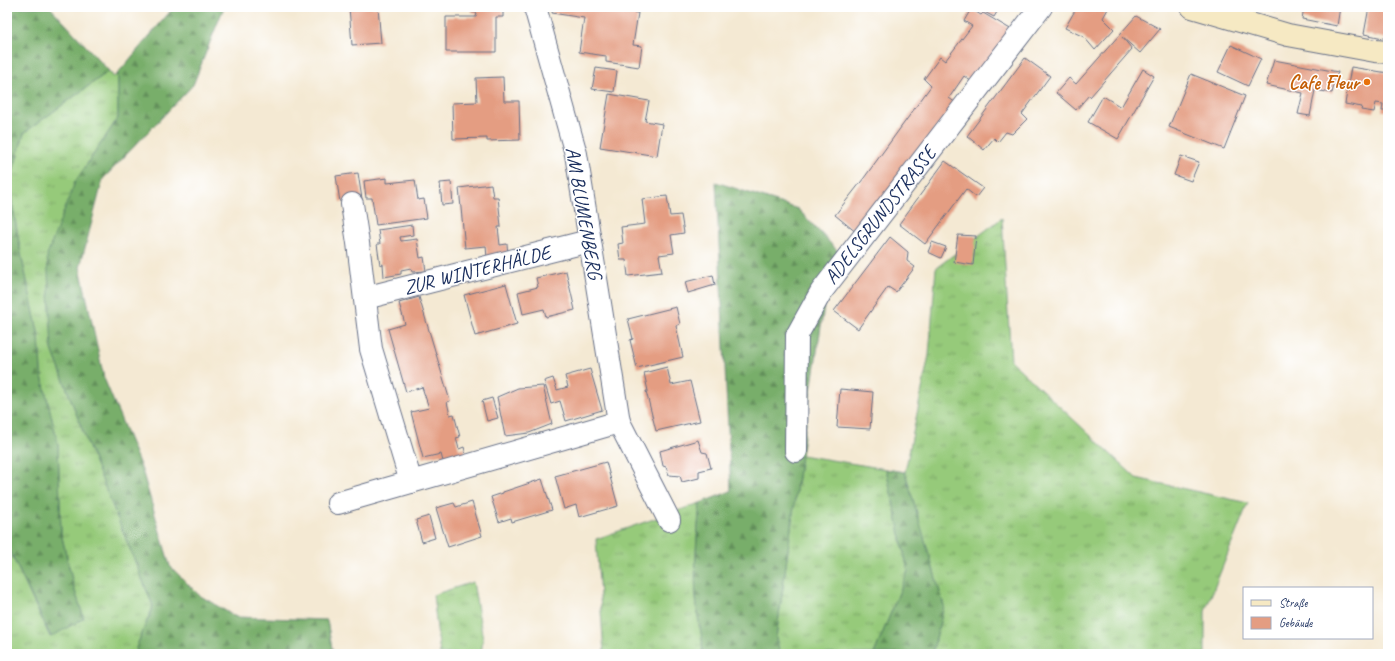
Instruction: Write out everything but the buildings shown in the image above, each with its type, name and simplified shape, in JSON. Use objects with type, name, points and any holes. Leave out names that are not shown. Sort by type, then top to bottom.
[{"type":"main road","points":[[1192,7],[1288,36],[1388,52]]},
{"type":"street","name":"AM BLUMENBERG","points":[[535,7],[576,154],[619,422],[669,520]]},
{"type":"street","name":"ADELSGRUNDSTRASSE","points":[[796,451],[797,335],[800,329],[821,292],[1041,7]]},
{"type":"street","points":[[352,204],[371,349],[411,482]]},
{"type":"street","name":"ZUR WINTERHÄLDE","points":[[365,298],[589,241]]},
{"type":"street","points":[[338,503],[619,422]]},
{"type":"green space","points":[[7,7],[50,7],[109,71],[24,133],[9,185],[21,254],[39,336],[41,372],[58,445],[61,533],[74,588],[84,618],[51,637],[7,545]]},
{"type":"green space","points":[[174,7],[224,7],[193,85],[103,179],[80,267],[104,378],[142,470],[170,566],[199,595],[236,617],[327,620],[333,654],[138,654],[136,648],[153,606],[88,445],[52,349],[47,255],[75,182],[118,118],[118,73]]},
{"type":"green space","points":[[109,71],[114,77],[118,73],[118,118],[75,182],[52,349],[88,445],[153,606],[136,648],[138,654],[7,654],[7,545],[50,637],[84,618],[74,588],[61,533],[58,445],[41,372],[39,336],[21,254],[9,185],[24,133]]},
{"type":"green space","points":[[716,182],[798,209],[850,264],[824,307],[801,455],[776,638],[780,654],[702,654],[695,582],[700,503],[731,491]]},
{"type":"green space","points":[[1002,218],[1011,361],[1136,478],[1248,503],[1205,611],[1205,654],[932,654],[944,606],[905,472],[929,355],[936,268]]},
{"type":"green space","points":[[801,455],[886,469],[908,571],[874,654],[780,654],[776,638]]},
{"type":"green space","points":[[886,469],[905,472],[944,606],[932,654],[874,654],[908,571]]},
{"type":"green space","points":[[700,503],[695,582],[703,643],[702,654],[604,654],[596,539]]},
{"type":"green space","points":[[473,582],[483,639],[481,654],[440,654],[433,595]]},
{"type":"place","name":"Cafe Fleur","points":[[1367,82]]}]
